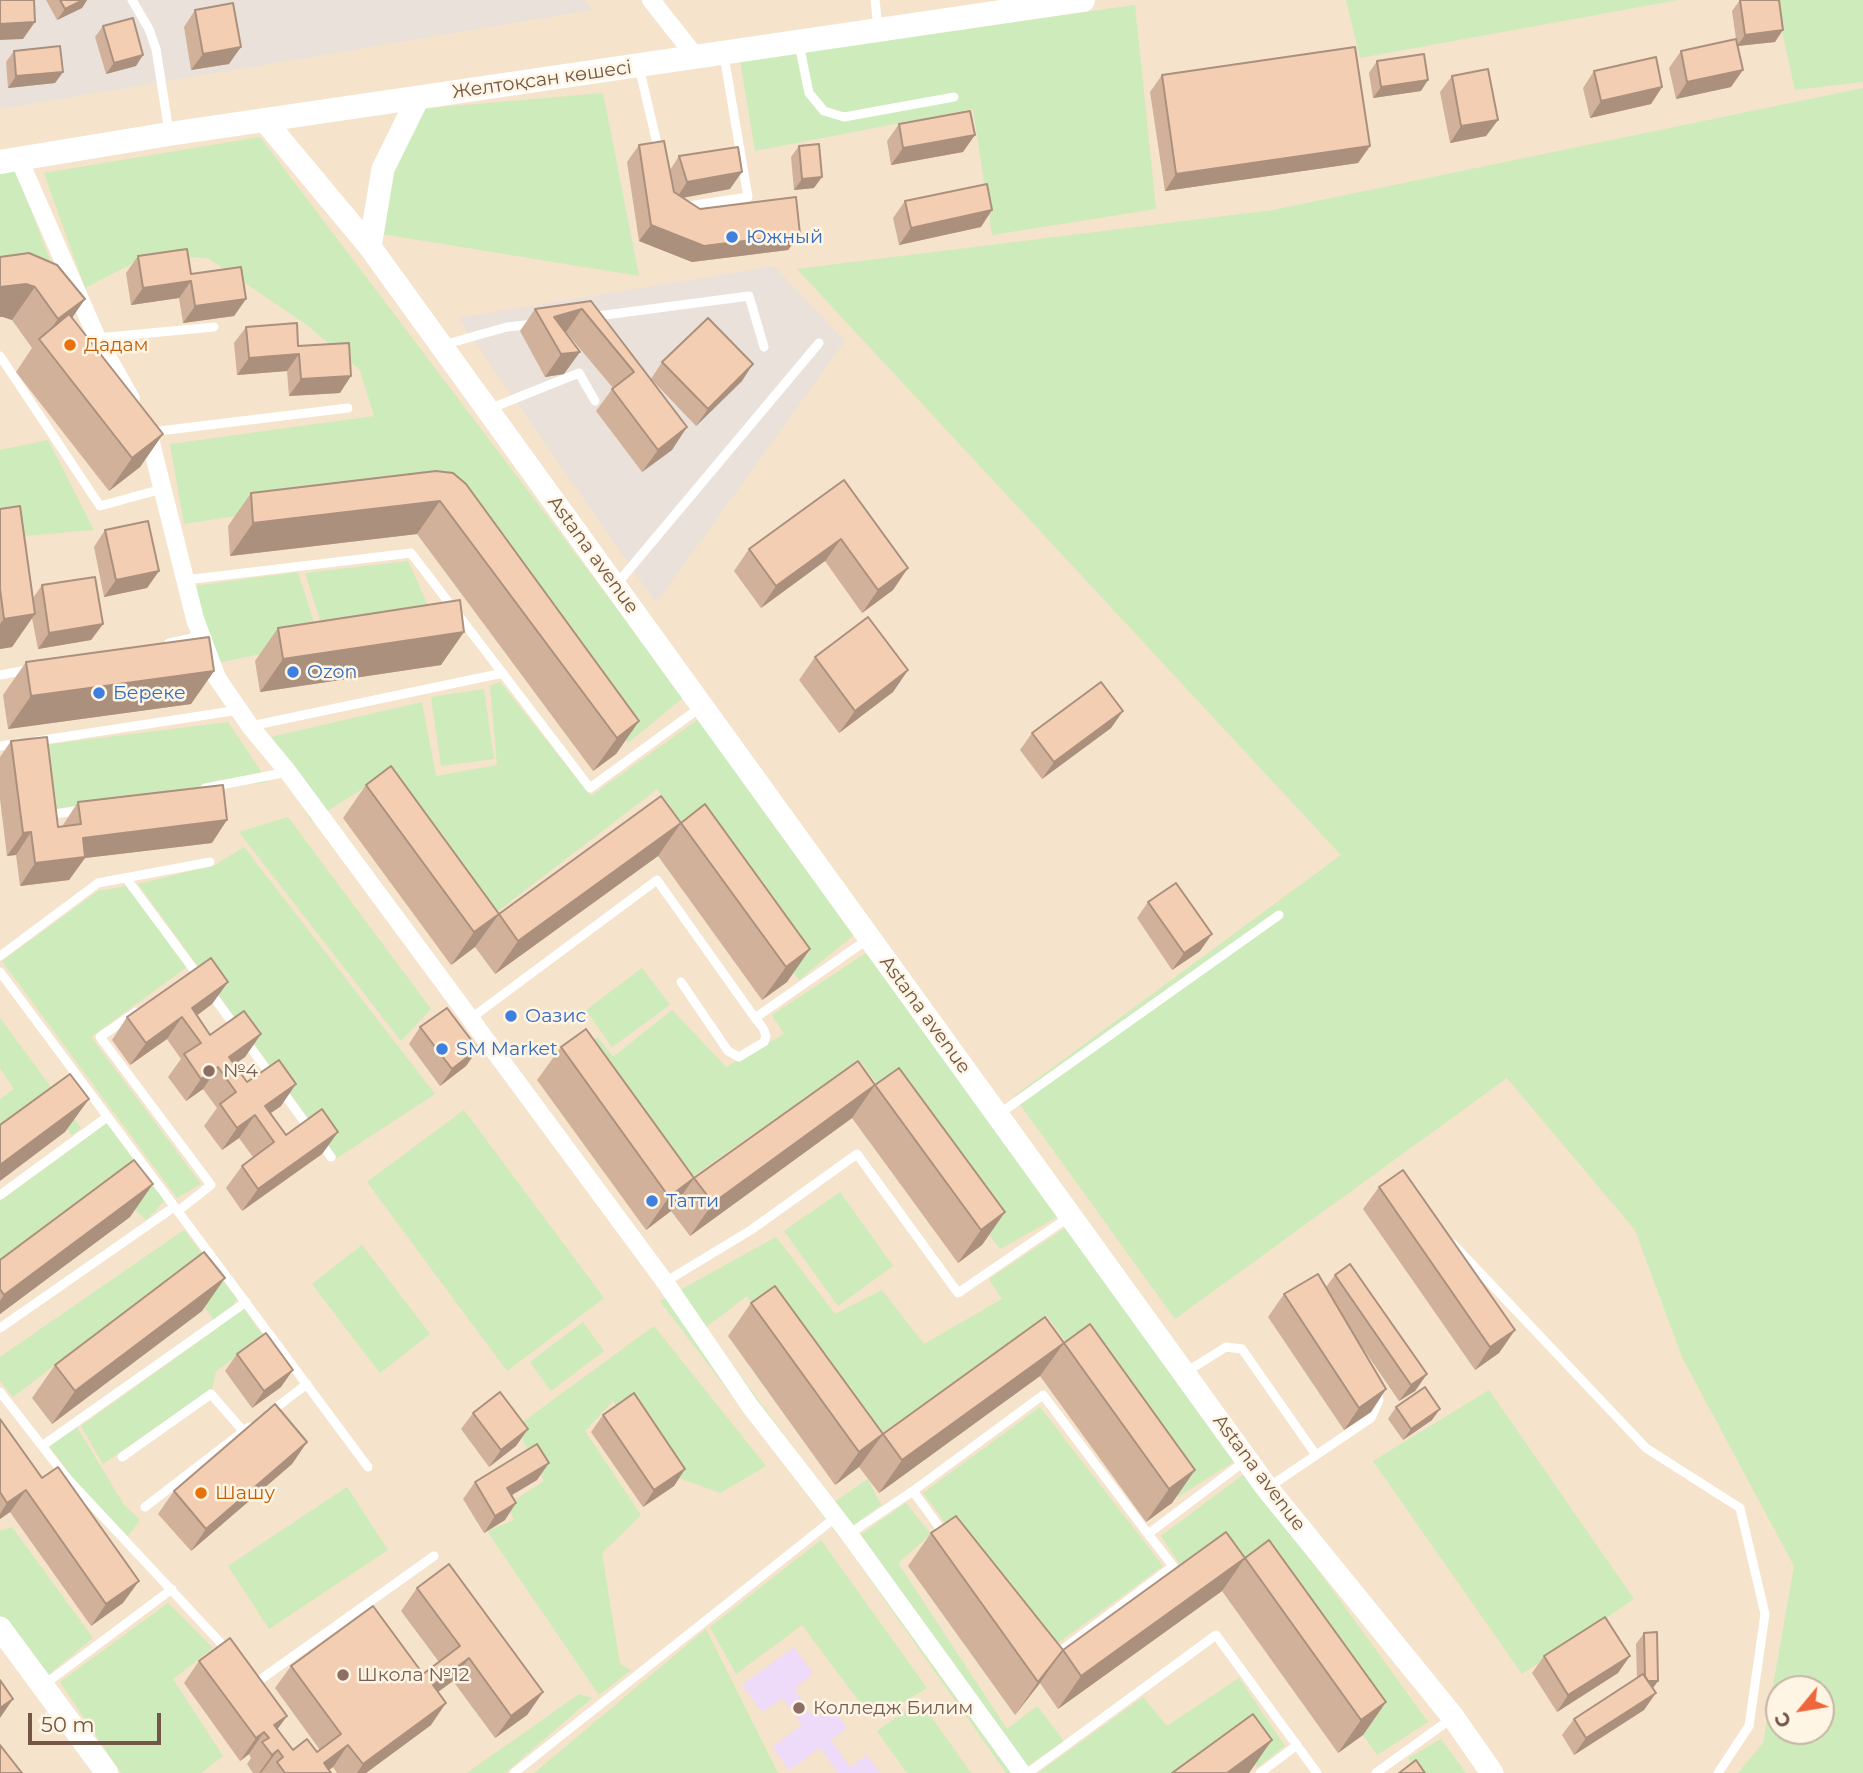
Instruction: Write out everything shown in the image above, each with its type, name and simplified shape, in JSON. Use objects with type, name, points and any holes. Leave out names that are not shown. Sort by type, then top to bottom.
[{"type":"main road","name":"Желтоқсан көшесі","points":[[9,160],[878,30],[1014,5],[1083,0]]},
{"type":"street","points":[[651,0],[696,57]]},
{"type":"street","points":[[370,247],[383,169],[418,98]]},
{"type":"street","name":"Astana avenue","points":[[265,121],[370,247],[1246,1460],[1453,1717],[1492,1773]]},
{"type":"street","points":[[9,160],[97,338],[150,432],[185,580],[217,678],[665,1282],[750,1406],[849,1534],[1022,1773]]},
{"type":"street","points":[[0,1628],[107,1773]]},
{"type":"lane","points":[[132,0],[149,29],[156,49],[169,134]]},
{"type":"lane","points":[[875,0],[878,30]]},
{"type":"lane","points":[[798,42],[809,93],[824,111],[844,117],[954,97]]},
{"type":"lane","points":[[673,208],[748,197],[724,53]]},
{"type":"lane","points":[[639,65],[663,168]]},
{"type":"lane","points":[[574,318],[749,296],[764,347]]},
{"type":"lane","points":[[441,345],[507,327],[547,322]]},
{"type":"lane","points":[[97,338],[214,327]]},
{"type":"lane","points":[[615,586],[818,343]]},
{"type":"lane","points":[[0,356],[100,506],[162,489]]},
{"type":"lane","points":[[487,409],[579,373],[595,401]]},
{"type":"lane","points":[[150,432],[348,408]]},
{"type":"lane","points":[[185,580],[411,553],[590,788],[702,706]]},
{"type":"lane","points":[[161,644],[202,636]]},
{"type":"lane","points":[[0,675],[40,667]]},
{"type":"lane","points":[[250,726],[503,673]]},
{"type":"lane","points":[[0,746],[239,710]]},
{"type":"lane","points":[[35,741],[37,754]]},
{"type":"lane","points":[[195,790],[288,772]]},
{"type":"lane","points":[[46,804],[48,817],[88,809]]},
{"type":"lane","points":[[0,956],[98,883],[210,862]]},
{"type":"lane","points":[[126,878],[331,1157]]},
{"type":"lane","points":[[470,1019],[657,880],[763,1028],[766,1036],[764,1042],[739,1056],[728,1051],[681,982]]},
{"type":"lane","points":[[997,1115],[1279,915]]},
{"type":"lane","points":[[755,1018],[869,938]]},
{"type":"lane","points":[[184,978],[194,970]]},
{"type":"lane","points":[[0,973],[368,1467]]},
{"type":"lane","points":[[0,1328],[211,1185],[100,1037],[142,1007]]},
{"type":"lane","points":[[0,1195],[107,1117]]},
{"type":"lane","points":[[665,1282],[751,1230],[857,1154],[958,1293],[1071,1216]]},
{"type":"lane","points":[[1449,1240],[1646,1448],[1740,1508],[1765,1614],[1749,1726],[1718,1773]]},
{"type":"lane","points":[[42,1446],[246,1302]]},
{"type":"lane","points":[[1184,1373],[1226,1347],[1242,1349],[1316,1455]]},
{"type":"lane","points":[[1267,1488],[1371,1418],[1379,1399],[1375,1381]]},
{"type":"lane","points":[[265,1416],[307,1384]]},
{"type":"lane","points":[[0,1392],[67,1478],[239,1663]]},
{"type":"lane","points":[[122,1457],[211,1394],[244,1432]]},
{"type":"lane","points":[[849,1534],[1043,1395],[1173,1566],[1041,1666]]},
{"type":"lane","points":[[145,1507],[254,1424]]},
{"type":"lane","points":[[1148,1534],[1246,1460]]},
{"type":"lane","points":[[912,1491],[953,1546]]},
{"type":"lane","points":[[514,1773],[835,1517]]},
{"type":"lane","points":[[248,1672],[257,1682],[434,1556]]},
{"type":"lane","points":[[43,1686],[172,1588]]},
{"type":"lane","points":[[1028,1773],[1216,1635],[1317,1773]]},
{"type":"lane","points":[[1376,1773],[1453,1717]]},
{"type":"lane","points":[[1260,1773],[1297,1745]]},
{"type":"shaded area","points":[[0,0],[1863,0],[1863,1773],[0,1773]]},
{"type":"shaded area","points":[[0,0],[584,0],[592,10],[0,109]]},
{"type":"shaded area","points":[[774,266],[845,341],[656,603],[458,318]]},
{"type":"shaded area","name":"Колледж Билим","points":[[794,1647],[813,1674],[794,1689],[813,1716],[830,1704],[847,1728],[831,1740],[850,1767],[867,1755],[880,1773],[838,1773],[820,1748],[789,1770],[772,1747],[802,1725],[783,1698],[762,1712],[742,1685]]},
{"type":"green space","points":[[1346,0],[1678,0],[1360,58]]},
{"type":"green space","points":[[1775,0],[1863,0],[1863,82],[1795,90]]},
{"type":"green space","points":[[1135,5],[1156,209],[992,235],[973,109],[755,151],[740,60]]},
{"type":"green space","points":[[1863,88],[1863,1773],[1738,1773],[1763,1743],[1765,1732],[1765,1745],[1835,1745],[1835,1675],[1775,1675],[1794,1566],[1682,1357],[1635,1230],[1507,1078],[1175,1319],[1014,1096],[1341,855],[797,269],[1273,210]]},
{"type":"green space","points":[[603,93],[639,276],[382,234],[390,170],[419,109]]},
{"type":"green space","points":[[260,137],[684,697],[628,743],[434,485],[184,524],[170,444],[374,416],[360,370],[307,325],[208,258],[149,255],[85,288],[44,173]]},
{"type":"green space","points":[[15,169],[60,286],[0,277],[0,171]]},
{"type":"green space","points":[[48,440],[94,530],[0,538],[0,450]]},
{"type":"green space","points":[[408,561],[433,617],[325,635],[305,573]]},
{"type":"green space","points":[[298,572],[320,642],[217,663],[194,586]]},
{"type":"green space","points":[[500,682],[591,796],[700,718],[856,933],[799,980],[657,789],[476,928],[369,785],[311,821],[262,739],[422,702],[436,776],[497,765],[490,686]]},
{"type":"green space","points":[[484,689],[494,759],[441,766],[431,697]]},
{"type":"green space","points":[[228,722],[268,782],[56,809],[44,745]]},
{"type":"green space","points":[[288,817],[431,1009],[401,1041],[239,832]]},
{"type":"green space","points":[[244,847],[435,1094],[337,1158],[138,884],[215,865]]},
{"type":"green space","points":[[127,886],[187,967],[91,1037],[201,1184],[177,1198],[2,961],[98,891]]},
{"type":"green space","points":[[869,951],[1061,1215],[1000,1249],[859,1060],[672,1191],[573,1054],[598,1037],[613,1057],[672,1010],[726,1067],[784,1034],[772,1015]]},
{"type":"green space","points":[[642,968],[670,1005],[612,1047],[586,1010]]},
{"type":"green space","points":[[0,1018],[81,1128],[72,1135],[45,1100],[0,1135],[0,1099],[14,1089],[0,1068]]},
{"type":"green space","points":[[464,1110],[604,1298],[507,1371],[367,1182]]},
{"type":"green space","points":[[107,1123],[165,1200],[146,1220],[106,1182],[0,1265],[0,1201]]},
{"type":"green space","points":[[840,1192],[893,1266],[838,1306],[784,1231]]},
{"type":"green space","points":[[1068,1226],[1238,1459],[1178,1497],[1047,1316],[860,1449],[747,1296],[705,1328],[834,1502],[868,1479],[881,1505],[838,1536],[660,1301],[776,1237],[835,1314],[882,1290],[924,1344],[1002,1299],[989,1279]]},
{"type":"green space","points":[[184,1230],[237,1299],[220,1325],[244,1309],[264,1337],[216,1371],[212,1389],[103,1464],[81,1426],[219,1327],[178,1271],[13,1397],[0,1381],[0,1357]]},
{"type":"green space","points":[[362,1245],[430,1334],[380,1373],[312,1284]]},
{"type":"green space","points":[[583,1322],[604,1351],[551,1391],[530,1362]]},
{"type":"green space","points":[[654,1326],[766,1466],[720,1493],[679,1478],[613,1401],[585,1431],[641,1515],[602,1553],[620,1664],[631,1670],[599,1695],[487,1531],[514,1520],[507,1505],[544,1481],[516,1427]]},
{"type":"green space","points":[[1489,1390],[1634,1599],[1522,1674],[1373,1461]]},
{"type":"green space","points":[[1040,1407],[1163,1566],[1043,1654],[923,1493]]},
{"type":"green space","points":[[77,1427],[124,1505],[140,1520],[128,1536],[83,1492],[49,1446]]},
{"type":"green space","points":[[1247,1472],[1428,1722],[1377,1755],[1243,1564],[1183,1569],[1161,1536]]},
{"type":"green space","points":[[347,1487],[388,1550],[269,1629],[228,1566]]},
{"type":"green space","points":[[906,1503],[931,1534],[898,1563],[1007,1729],[1037,1706],[1064,1741],[1017,1773],[1006,1773],[846,1545]]},
{"type":"green space","points":[[12,1527],[93,1638],[43,1679],[0,1621],[0,1531]]},
{"type":"green space","points":[[821,1540],[927,1688],[873,1720],[802,1625],[736,1674],[710,1627]]},
{"type":"green space","points":[[168,1603],[213,1648],[173,1679],[223,1756],[201,1773],[121,1773],[60,1682]]},
{"type":"green space","points":[[706,1629],[778,1773],[534,1773]]},
{"type":"green space","points":[[1239,1678],[1285,1746],[1257,1768],[1232,1737],[1180,1773],[1038,1773],[1143,1697],[1167,1726]]},
{"type":"green space","points":[[579,1694],[592,1698],[505,1773],[467,1773]]},
{"type":"green space","points":[[920,1701],[971,1773],[907,1773],[877,1731]]},
{"type":"green space","points":[[1441,1739],[1466,1773],[1419,1773],[1408,1758]]},
{"type":"building","points":[[0,0],[34,0],[35,22],[0,24]]},
{"type":"building","points":[[60,0],[83,0],[65,9]]},
{"type":"building","points":[[1740,0],[1779,0],[1783,30],[1745,35]]},
{"type":"building","points":[[233,3],[241,47],[203,54],[195,10]]},
{"type":"building","points":[[133,18],[143,55],[114,63],[103,26]]},
{"type":"building","points":[[1736,39],[1743,70],[1687,82],[1681,51]]},
{"type":"building","points":[[60,46],[63,72],[16,76],[14,51]]},
{"type":"building","points":[[1355,47],[1370,146],[1176,174],[1162,75]]},
{"type":"building","points":[[1424,54],[1428,80],[1381,87],[1377,61]]},
{"type":"building","points":[[1656,57],[1662,87],[1601,101],[1594,71]]},
{"type":"building","points":[[1488,69],[1498,120],[1461,126],[1452,76]]},
{"type":"building","points":[[970,111],[975,135],[903,148],[899,124]]},
{"type":"building","points":[[664,141],[674,192],[700,209],[796,197],[800,234],[704,246],[651,225],[639,145]]},
{"type":"building","points":[[819,144],[822,177],[802,179],[799,146]]},
{"type":"building","points":[[738,147],[742,172],[687,182],[679,156]]},
{"type":"building","points":[[987,184],[992,210],[911,228],[905,201]]},
{"type":"building","points":[[187,249],[191,274],[241,267],[246,299],[195,306],[191,281],[143,288],[138,256]]},
{"type":"building","points":[[29,253],[57,265],[85,299],[58,319],[35,287],[26,284],[0,287],[0,257]]},
{"type":"building","points":[[591,301],[687,427],[658,450],[612,389],[634,372],[582,309],[554,317],[580,352],[561,354],[535,309]]},
{"type":"building","points":[[69,314],[163,434],[132,458],[39,339]]},
{"type":"building","points":[[708,318],[753,364],[708,409],[662,362]]},
{"type":"building","points":[[297,323],[298,346],[349,343],[351,376],[301,379],[299,354],[249,358],[246,327]]},
{"type":"building","points":[[436,471],[453,473],[466,484],[639,721],[617,738],[440,501],[253,523],[251,493]]},
{"type":"building","points":[[844,480],[908,568],[878,590],[841,539],[776,586],[749,549]]},
{"type":"building","points":[[20,506],[35,614],[4,619],[0,589],[0,509]]},
{"type":"building","points":[[148,521],[159,571],[116,580],[105,530]]},
{"type":"building","points":[[95,577],[103,624],[49,633],[42,585]]},
{"type":"building","points":[[460,600],[464,632],[283,659],[278,628]]},
{"type":"building","points":[[868,617],[908,670],[855,711],[815,657]]},
{"type":"building","points":[[209,637],[214,671],[31,696],[26,662]]},
{"type":"building","points":[[1101,682],[1123,711],[1054,762],[1032,733]]},
{"type":"building","points":[[47,737],[58,827],[81,824],[78,802],[223,785],[227,820],[83,838],[85,857],[35,863],[31,832],[23,833],[11,741]]},
{"type":"building","points":[[391,766],[499,914],[474,932],[366,785]]},
{"type":"building","points":[[661,796],[681,823],[518,941],[499,914]]},
{"type":"building","points":[[705,804],[810,949],[786,967],[681,823]]},
{"type":"building","points":[[1176,883],[1212,934],[1184,953],[1148,902]]},
{"type":"building","points":[[211,958],[228,982],[192,1008],[210,1035],[244,1011],[261,1034],[229,1057],[247,1082],[279,1060],[296,1084],[265,1106],[286,1135],[322,1109],[338,1132],[258,1189],[242,1166],[274,1142],[255,1115],[237,1128],[220,1104],[236,1092],[218,1067],[201,1079],[184,1054],[201,1043],[182,1017],[146,1043],[127,1017]]},
{"type":"building","points":[[447,1008],[478,1049],[452,1069],[420,1027]]},
{"type":"building","points":[[586,1029],[694,1178],[669,1197],[561,1047]]},
{"type":"building","points":[[858,1061],[875,1085],[713,1203],[694,1178]]},
{"type":"building","points":[[899,1068],[1005,1212],[981,1230],[875,1085]]},
{"type":"building","points":[[70,1074],[89,1099],[0,1165],[0,1125]]},
{"type":"building","points":[[134,1160],[153,1184],[4,1295],[0,1289],[0,1260]]},
{"type":"building","points":[[1403,1170],[1515,1330],[1490,1347],[1379,1187]]},
{"type":"building","points":[[204,1252],[225,1278],[75,1391],[55,1365]]},
{"type":"building","points":[[1350,1264],[1427,1374],[1411,1385],[1335,1275]]},
{"type":"building","points":[[1318,1274],[1386,1389],[1359,1408],[1284,1294]]},
{"type":"building","points":[[775,1286],[883,1434],[859,1452],[751,1303]]},
{"type":"building","points":[[1045,1317],[1064,1343],[902,1460],[883,1434]]},
{"type":"building","points":[[1090,1324],[1195,1470],[1169,1489],[1064,1343]]},
{"type":"building","points":[[266,1333],[293,1370],[264,1391],[237,1354]]},
{"type":"building","points":[[1425,1387],[1440,1409],[1411,1429],[1396,1407]]},
{"type":"building","points":[[500,1392],[528,1429],[501,1450],[473,1413]]},
{"type":"building","points":[[634,1393],[685,1469],[654,1490],[603,1415]]},
{"type":"building","points":[[275,1404],[307,1442],[206,1529],[174,1491]]},
{"type":"building","points":[[0,1419],[42,1478],[58,1467],[139,1581],[106,1604],[26,1490],[7,1503],[0,1492]]},
{"type":"building","points":[[537,1444],[549,1463],[507,1488],[516,1503],[495,1516],[475,1482]]},
{"type":"building","points":[[956,1516],[1063,1650],[1038,1682],[931,1533]]},
{"type":"building","points":[[1226,1532],[1245,1558],[1081,1676],[1063,1650]]},
{"type":"building","points":[[1269,1540],[1386,1702],[1361,1720],[1245,1558]]},
{"type":"building","points":[[449,1564],[543,1692],[511,1716],[469,1658],[433,1685],[446,1703],[363,1764],[348,1745],[324,1763],[331,1773],[285,1773],[277,1762],[283,1757],[278,1750],[272,1755],[262,1742],[269,1738],[264,1732],[256,1738],[199,1661],[230,1638],[287,1716],[274,1725],[293,1750],[307,1739],[317,1752],[341,1734],[291,1666],[373,1606],[423,1674],[460,1646],[417,1588]]},
{"type":"building","points":[[1605,1617],[1630,1656],[1568,1695],[1544,1656]]},
{"type":"building","points":[[1657,1632],[1658,1681],[1648,1681],[1645,1676],[1644,1633]]},
{"type":"building","points":[[1643,1674],[1656,1693],[1586,1738],[1574,1719]]},
{"type":"building","points":[[0,1680],[13,1699],[0,1708]]},
{"type":"building","points":[[1253,1714],[1272,1740],[1227,1773],[1172,1773]]},
{"type":"building","points":[[0,1745],[22,1773],[0,1773]]},
{"type":"building","points":[[1416,1760],[1425,1773],[1399,1773]]},
{"type":"place","name":"Южный","points":[[732,237]]},
{"type":"place","name":"Дадам","points":[[70,345]]},
{"type":"place","name":"Ozon","points":[[293,672]]},
{"type":"place","name":"Береке","points":[[99,693]]},
{"type":"place","name":"Оазис","points":[[511,1016]]},
{"type":"place","name":"SM Market","points":[[442,1049]]},
{"type":"place","name":"№4","points":[[209,1071]]},
{"type":"place","name":"Татти","points":[[652,1201]]},
{"type":"place","name":"Шашу","points":[[201,1493]]},
{"type":"place","name":"Школа №12","points":[[343,1675]]},
{"type":"place","name":"Колледж Билим","points":[[799,1708]]}]
